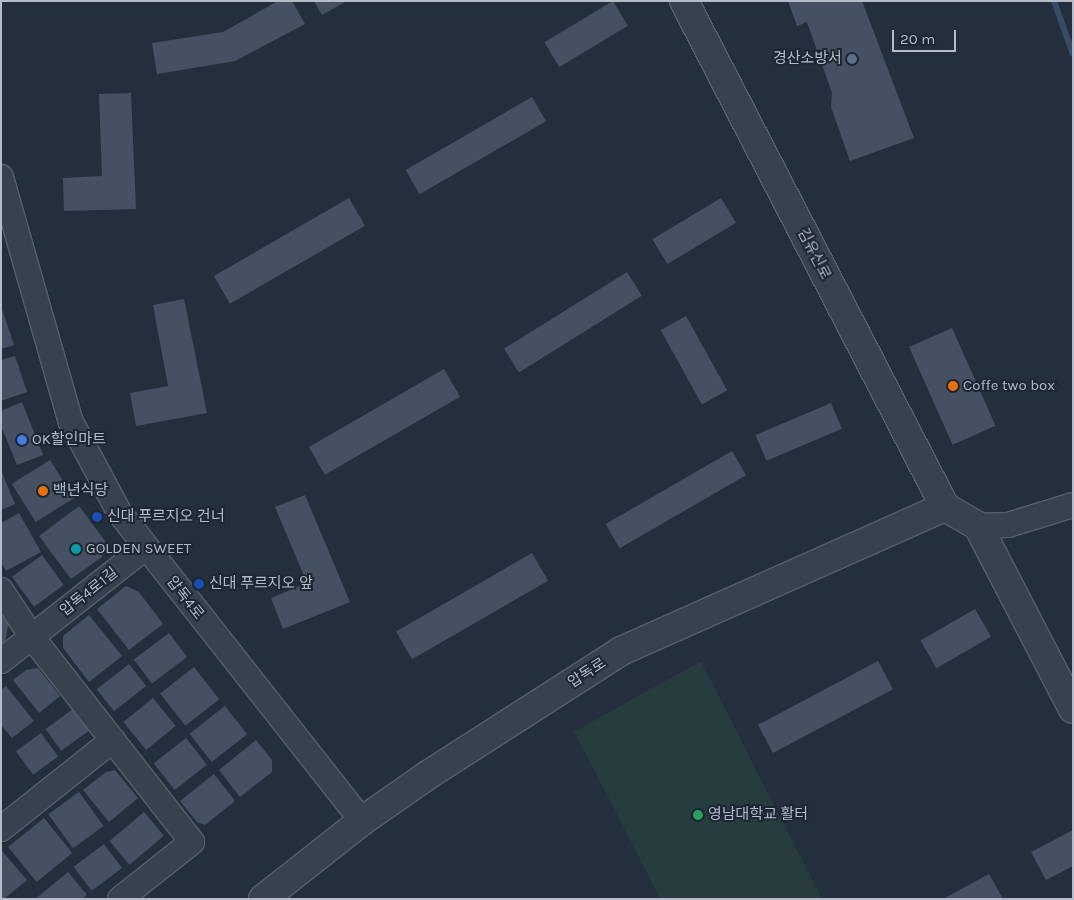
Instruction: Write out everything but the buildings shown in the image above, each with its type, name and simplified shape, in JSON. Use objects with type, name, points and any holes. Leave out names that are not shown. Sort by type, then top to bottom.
[{"type":"street","name":"김유신로","points":[[684,1],[945,507]]},
{"type":"street","name":"압독4로","points":[[1,177],[7,218],[71,422],[118,512],[362,821]]},
{"type":"street","points":[[945,507],[978,526],[1008,525],[1073,505]]},
{"type":"street","name":"압독로","points":[[263,899],[362,821],[621,651],[945,507]]},
{"type":"street","points":[[978,526],[1073,709]]},
{"type":"street","name":"압독4로1길","points":[[1,661],[146,546]]},
{"type":"street","points":[[1,590],[32,637],[192,842],[120,899]]},
{"type":"street","points":[[1,829],[112,740]]},
{"type":"green space","name":"영남대학교 활터","points":[[701,661],[822,899],[661,899],[574,732]]},
{"type":"waterway","points":[[1054,1],[1073,54]]},
{"type":"place","name":"경산소방서","points":[[852,59]]},
{"type":"place","name":"Coffe two box","points":[[953,386]]},
{"type":"place","name":"OK할인마트","points":[[22,440]]},
{"type":"place","name":"백년식당","points":[[43,491]]},
{"type":"place","name":"신대 푸르지오 건너","points":[[97,517]]},
{"type":"place","name":"GOLDEN SWEET","points":[[76,549]]},
{"type":"place","name":"신대 푸르지오 앞","points":[[199,584]]},
{"type":"place","name":"영남대학교 활터","points":[[698,815]]}]
